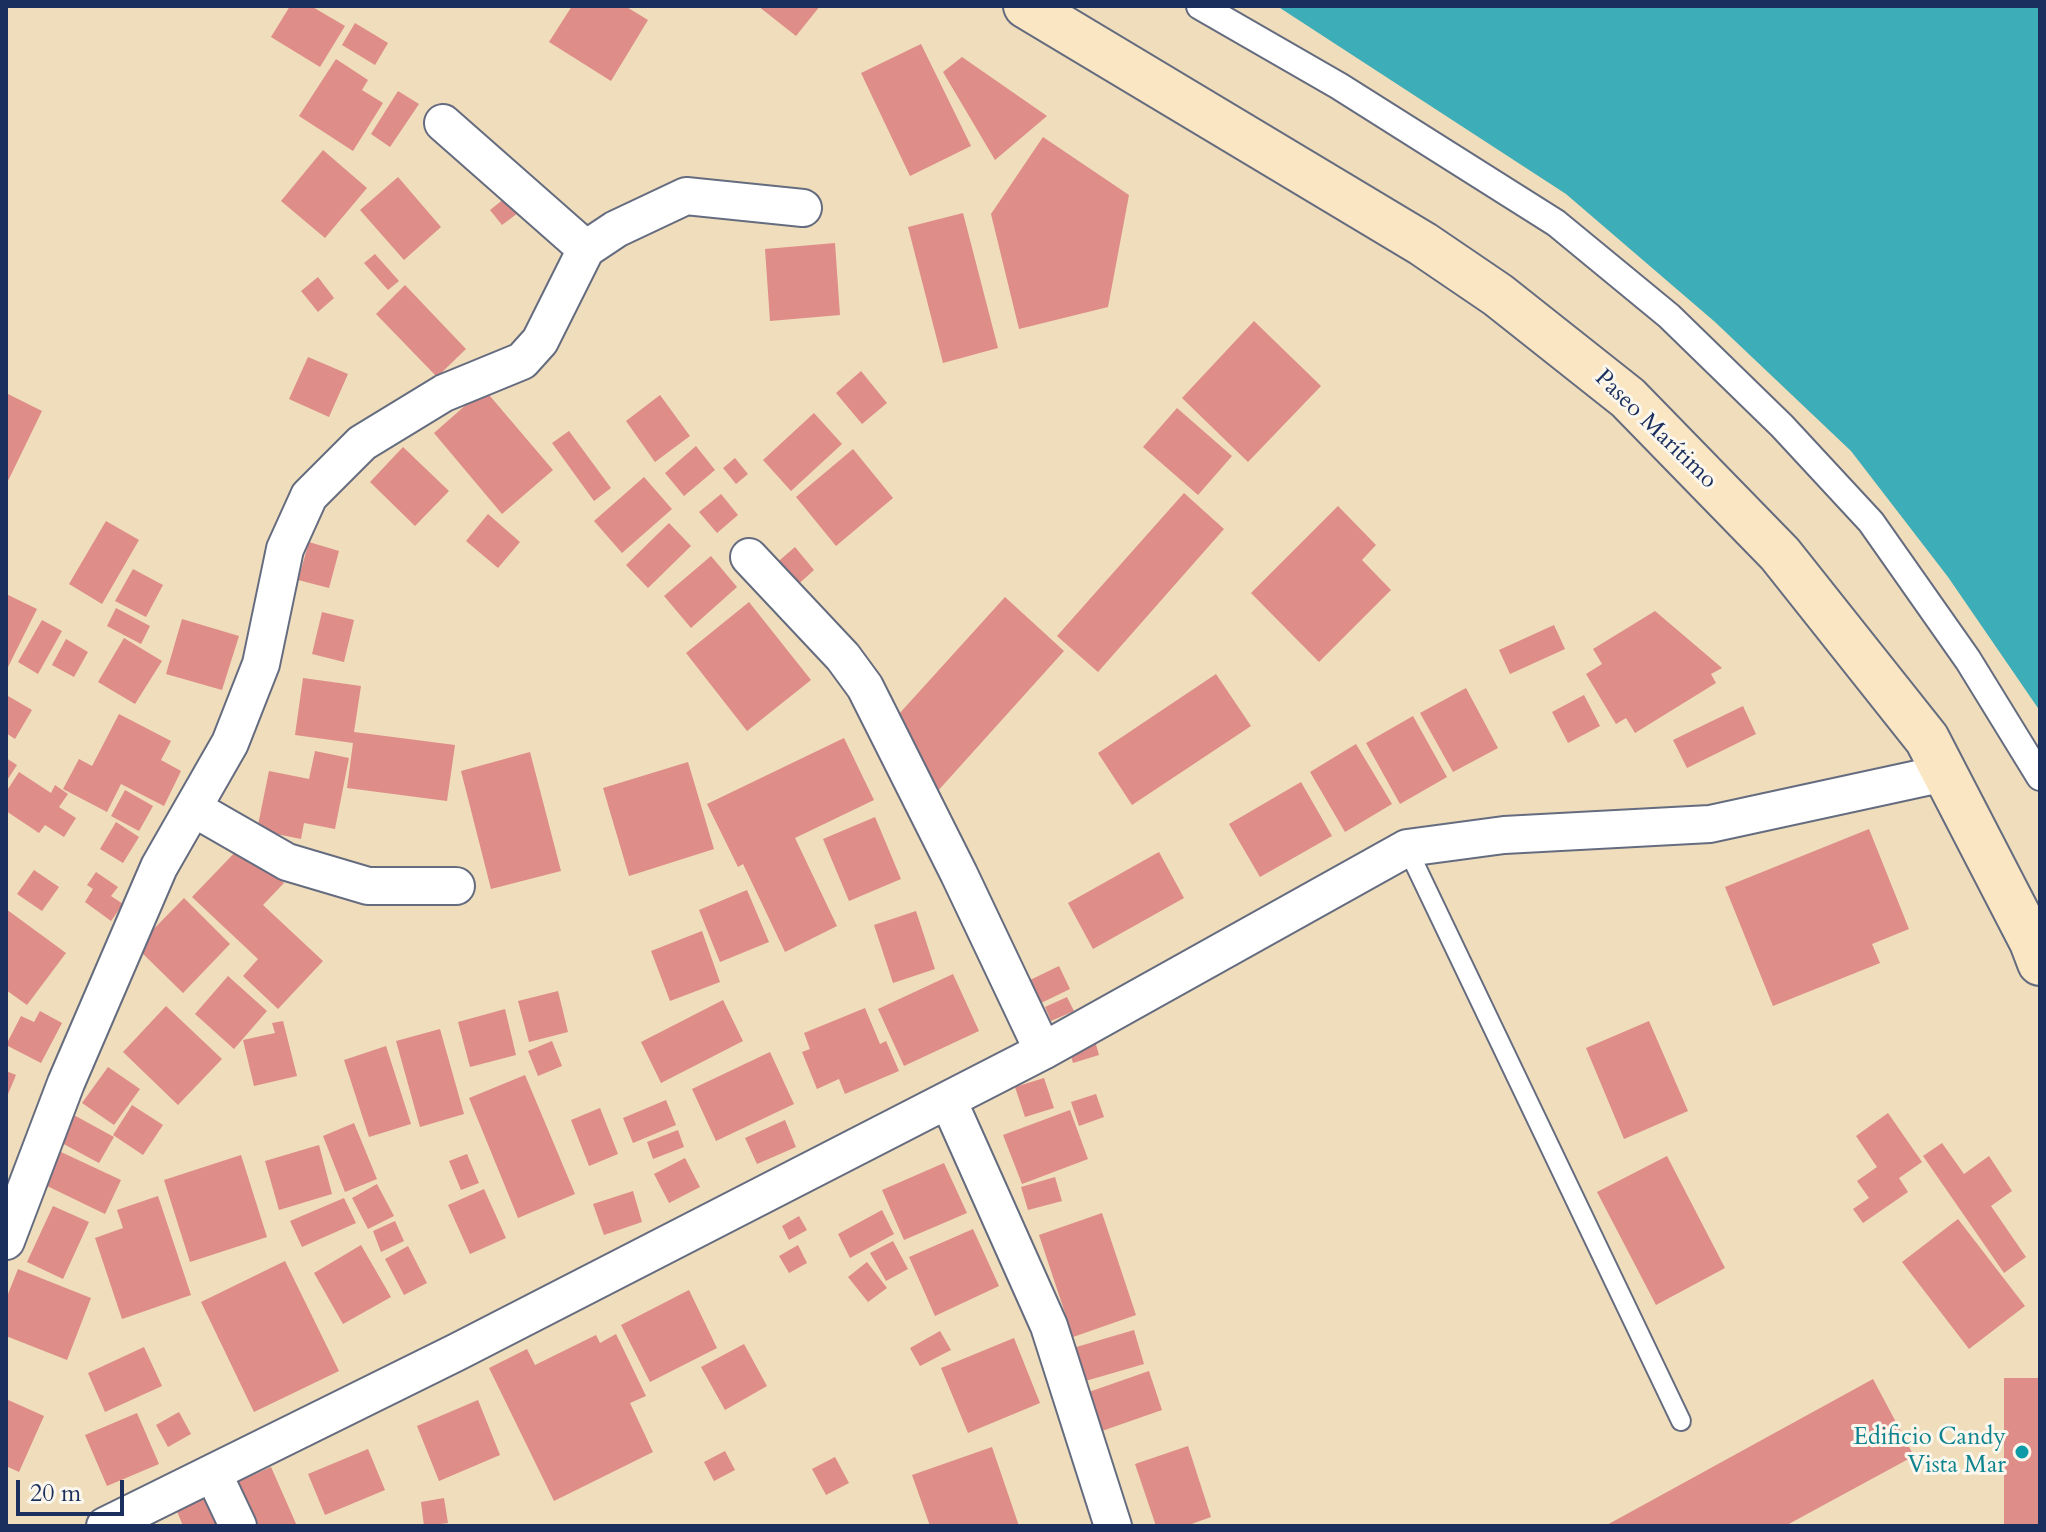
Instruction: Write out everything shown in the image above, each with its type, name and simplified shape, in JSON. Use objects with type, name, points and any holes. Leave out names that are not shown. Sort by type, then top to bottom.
[{"type":"main road","name":"Paseo Marítimo","points":[[1026,6],[1423,244],[1498,295],[1628,398],[1780,554],[1927,739],[2040,963]]},
{"type":"street","points":[[1200,6],[1339,86],[1556,223],[1669,316],[1782,426],[1871,522],[1968,660],[2040,777]]},
{"type":"street","points":[[443,123],[586,249]]},
{"type":"street","points":[[6,1241],[66,1083],[152,882],[230,743],[261,664],[285,549],[309,496],[362,443],[444,393],[522,361],[540,341],[586,249],[616,229],[686,196],[803,208]]},
{"type":"street","points":[[749,557],[843,657],[865,687],[1043,1051]]},
{"type":"street","points":[[105,1526],[457,1352],[1043,1051],[1407,848],[1504,835],[1710,824],[1945,773]]},
{"type":"street","points":[[193,808],[287,862],[368,886],[456,886]]},
{"type":"street","points":[[948,1100],[1049,1326],[1113,1526]]},
{"type":"street","points":[[213,1473],[238,1526]]},
{"type":"lane","points":[[1407,848],[1681,1421]]},
{"type":"water","points":[[1277,6],[2040,6],[2040,711],[1948,577],[1851,451],[1715,322],[1566,194]]},
{"type":"building","points":[[290,6],[311,6],[345,26],[320,67],[271,37]]},
{"type":"building","points":[[572,6],[625,6],[648,20],[611,81],[549,42]]},
{"type":"building","points":[[758,6],[820,6],[796,36]]},
{"type":"building","points":[[355,23],[388,43],[375,65],[342,45]]},
{"type":"building","points":[[921,44],[971,146],[910,176],[861,73]]},
{"type":"building","points":[[962,57],[1047,116],[995,160],[943,72]]},
{"type":"building","points":[[336,59],[368,80],[362,90],[383,103],[353,151],[299,116]]},
{"type":"building","points":[[398,91],[419,104],[390,147],[371,134]]},
{"type":"building","points":[[1043,137],[1129,195],[1108,307],[1019,329],[991,214]]},
{"type":"building","points":[[323,150],[367,188],[325,238],[281,201]]},
{"type":"building","points":[[398,177],[441,227],[404,260],[360,210]]},
{"type":"building","points":[[505,198],[518,213],[502,225],[490,210]]},
{"type":"building","points":[[963,213],[998,348],[943,363],[908,227]]},
{"type":"building","points":[[835,243],[840,315],[770,321],[765,249]]},
{"type":"building","points":[[375,254],[399,281],[388,290],[364,263]]},
{"type":"building","points":[[318,277],[334,298],[318,312],[301,291]]},
{"type":"building","points":[[405,285],[466,349],[437,377],[376,314]]},
{"type":"building","points":[[1254,321],[1321,386],[1248,462],[1182,398]]},
{"type":"building","points":[[308,357],[348,374],[329,417],[289,399]]},
{"type":"building","points":[[861,371],[887,403],[862,424],[836,393]]},
{"type":"building","points":[[484,389],[553,470],[502,514],[434,433]]},
{"type":"building","points":[[6,393],[42,411],[6,485]]},
{"type":"building","points":[[660,395],[690,436],[655,462],[626,421]]},
{"type":"building","points":[[1177,408],[1232,456],[1198,495],[1143,447]]},
{"type":"building","points":[[814,413],[842,444],[791,491],[763,460]]},
{"type":"building","points":[[569,431],[611,488],[594,501],[552,443]]},
{"type":"building","points":[[696,446],[715,470],[684,496],[665,473]]},
{"type":"building","points":[[403,447],[449,491],[415,526],[370,482]]},
{"type":"building","points":[[853,449],[893,498],[836,546],[796,497]]},
{"type":"building","points":[[735,458],[748,474],[736,484],[723,468]]},
{"type":"building","points":[[644,477],[672,509],[622,553],[594,521]]},
{"type":"building","points":[[1184,493],[1224,529],[1098,672],[1057,636]]},
{"type":"building","points":[[721,494],[738,515],[717,533],[699,512]]},
{"type":"building","points":[[1338,506],[1376,545],[1362,560],[1391,590],[1319,662],[1251,593]]},
{"type":"building","points":[[488,514],[520,542],[498,568],[466,541]]},
{"type":"building","points":[[106,521],[139,540],[102,604],[69,584]]},
{"type":"building","points":[[669,523],[691,546],[648,588],[626,565]]},
{"type":"building","points":[[309,542],[339,551],[329,588],[298,580]]},
{"type":"building","points":[[795,547],[814,570],[793,589],[773,566]]},
{"type":"building","points":[[711,556],[737,587],[691,628],[664,596]]},
{"type":"building","points":[[133,569],[163,585],[146,617],[115,601]]},
{"type":"building","points":[[6,594],[37,609],[6,671]]},
{"type":"building","points":[[1005,597],[1064,651],[936,793],[899,714]]},
{"type":"building","points":[[749,602],[811,680],[747,731],[686,653]]},
{"type":"building","points":[[116,608],[150,626],[141,644],[107,626]]},
{"type":"building","points":[[1655,611],[1722,668],[1711,674],[1716,683],[1635,733],[1626,718],[1616,724],[1586,674],[1602,664],[1593,649]]},
{"type":"building","points":[[322,612],[354,620],[344,662],[312,654]]},
{"type":"building","points":[[182,619],[239,636],[222,690],[166,674]]},
{"type":"building","points":[[42,620],[62,631],[38,674],[18,662]]},
{"type":"building","points":[[1554,625],[1565,649],[1510,674],[1499,650]]},
{"type":"building","points":[[124,638],[162,661],[135,704],[98,682]]},
{"type":"building","points":[[66,639],[88,652],[74,677],[52,665]]},
{"type":"building","points":[[1216,674],[1251,726],[1132,805],[1098,753]]},
{"type":"building","points":[[303,678],[361,686],[354,732],[455,745],[447,801],[347,788],[353,743],[295,735]]},
{"type":"building","points":[[1466,688],[1498,748],[1453,772],[1420,713]]},
{"type":"building","points":[[1584,695],[1600,726],[1568,743],[1552,712]]},
{"type":"building","points":[[8,696],[32,710],[15,739],[6,733]]},
{"type":"building","points":[[1743,706],[1756,734],[1687,768],[1673,740]]},
{"type":"building","points":[[119,714],[171,741],[161,760],[181,771],[164,806],[121,784],[107,812],[63,789],[79,759],[92,766]]},
{"type":"building","points":[[1413,716],[1447,777],[1400,804],[1366,743]]},
{"type":"building","points":[[844,738],[874,800],[795,838],[837,926],[785,952],[743,864],[738,867],[707,804]]},
{"type":"building","points":[[1356,744],[1392,804],[1345,832],[1310,772]]},
{"type":"building","points":[[315,751],[349,758],[335,829],[304,823],[301,839],[257,830],[269,771],[309,779]]},
{"type":"building","points":[[530,752],[561,871],[491,889],[461,771]]},
{"type":"building","points":[[6,758],[17,765],[6,782]]},
{"type":"building","points":[[688,762],[714,849],[629,876],[603,788]]},
{"type":"building","points":[[19,772],[51,793],[55,785],[68,794],[59,807],[76,818],[64,837],[45,825],[39,833],[6,811],[6,792]]},
{"type":"building","points":[[1301,782],[1332,836],[1260,877],[1229,824]]},
{"type":"building","points":[[125,790],[153,806],[139,831],[111,816]]},
{"type":"building","points":[[875,817],[901,879],[849,901],[823,839]]},
{"type":"building","points":[[116,822],[139,837],[123,863],[100,849]]},
{"type":"building","points":[[1869,829],[1909,929],[1872,944],[1880,963],[1773,1006],[1725,887]]},
{"type":"building","points":[[243,844],[284,883],[263,905],[323,961],[278,1009],[243,976],[258,959],[192,897]]},
{"type":"building","points":[[1159,852],[1184,898],[1093,949],[1068,903]]},
{"type":"building","points":[[34,870],[59,887],[42,911],[17,894]]},
{"type":"building","points":[[96,872],[118,887],[111,896],[123,904],[111,921],[85,902],[93,889],[87,885]]},
{"type":"building","points":[[747,890],[769,942],[720,962],[699,910]]},
{"type":"building","points":[[184,898],[230,944],[183,993],[136,947]]},
{"type":"building","points":[[6,909],[66,953],[27,1005],[6,990]]},
{"type":"building","points":[[916,911],[935,969],[893,983],[874,925]]},
{"type":"building","points":[[702,931],[720,982],[670,1001],[651,951]]},
{"type":"building","points":[[1059,966],[1070,989],[1039,1004],[1028,981]]},
{"type":"building","points":[[953,974],[979,1031],[904,1066],[878,1009]]},
{"type":"building","points":[[228,976],[267,1011],[234,1049],[195,1014]]},
{"type":"building","points":[[558,991],[568,1032],[529,1042],[518,1001]]},
{"type":"building","points":[[1067,997],[1074,1011],[1051,1021],[1045,1007]]},
{"type":"building","points":[[723,1000],[743,1041],[661,1083],[641,1042]]},
{"type":"building","points":[[166,1006],[222,1059],[178,1105],[123,1052]]},
{"type":"building","points":[[865,1008],[880,1044],[886,1041],[899,1071],[845,1094],[839,1079],[817,1089],[802,1052],[810,1049],[804,1033]]},
{"type":"building","points":[[505,1009],[516,1055],[470,1067],[458,1022]]},
{"type":"building","points":[[40,1011],[62,1023],[41,1063],[6,1045],[21,1016],[34,1022]]},
{"type":"building","points":[[283,1021],[297,1076],[254,1086],[243,1040],[275,1033],[272,1023]]},
{"type":"building","points":[[1649,1021],[1688,1111],[1624,1139],[1586,1048]]},
{"type":"building","points":[[440,1029],[464,1114],[420,1127],[396,1041]]},
{"type":"building","points":[[552,1041],[562,1066],[538,1076],[528,1051]]},
{"type":"building","points":[[1095,1041],[1099,1055],[1073,1063],[1069,1049]]},
{"type":"building","points":[[386,1046],[411,1124],[369,1137],[344,1060]]},
{"type":"building","points":[[770,1052],[794,1104],[716,1141],[692,1089]]},
{"type":"building","points":[[108,1067],[140,1089],[114,1125],[82,1103]]},
{"type":"building","points":[[6,1071],[16,1075],[6,1099]]},
{"type":"building","points":[[525,1075],[575,1194],[518,1218],[469,1098]]},
{"type":"building","points":[[1044,1078],[1054,1108],[1025,1117],[1015,1087]]},
{"type":"building","points":[[1096,1094],[1104,1117],[1079,1126],[1071,1102]]},
{"type":"building","points":[[666,1100],[676,1125],[633,1143],[623,1118]]},
{"type":"building","points":[[132,1105],[163,1125],[143,1155],[113,1135]]},
{"type":"building","points":[[600,1108],[618,1154],[589,1166],[571,1120]]},
{"type":"building","points":[[1070,1110],[1088,1159],[1022,1184],[1003,1135]]},
{"type":"building","points":[[1888,1113],[1922,1162],[1899,1178],[1908,1192],[1863,1223],[1853,1209],[1869,1198],[1857,1181],[1877,1167],[1856,1136]]},
{"type":"building","points":[[72,1114],[114,1137],[99,1163],[58,1141]]},
{"type":"building","points":[[785,1120],[796,1147],[757,1164],[745,1138]]},
{"type":"building","points":[[354,1123],[377,1179],[345,1192],[323,1136]]},
{"type":"building","points":[[678,1130],[684,1147],[653,1159],[647,1142]]},
{"type":"building","points":[[1942,1143],[1964,1174],[1989,1156],[2012,1191],[1991,1206],[2026,1257],[2004,1273],[1923,1156]]},
{"type":"building","points":[[319,1145],[332,1194],[279,1210],[265,1161]]},
{"type":"building","points":[[61,1152],[121,1180],[105,1214],[45,1185]]},
{"type":"building","points":[[467,1154],[479,1183],[461,1190],[449,1161]]},
{"type":"building","points":[[241,1155],[267,1237],[190,1262],[164,1180]]},
{"type":"building","points":[[1667,1156],[1725,1268],[1656,1305],[1597,1192]]},
{"type":"building","points":[[685,1158],[700,1187],[669,1203],[654,1174]]},
{"type":"building","points":[[944,1163],[967,1213],[904,1240],[882,1190]]},
{"type":"building","points":[[1055,1177],[1062,1201],[1028,1210],[1021,1187]]},
{"type":"building","points":[[377,1184],[394,1216],[368,1229],[352,1198]]},
{"type":"building","points":[[484,1189],[506,1238],[470,1254],[448,1205]]},
{"type":"building","points":[[633,1191],[642,1222],[604,1235],[593,1204]]},
{"type":"building","points":[[158,1196],[191,1295],[122,1319],[95,1238],[123,1228],[117,1210]]},
{"type":"building","points":[[344,1198],[356,1223],[302,1247],[290,1221]]},
{"type":"building","points":[[53,1206],[89,1222],[63,1279],[27,1262]]},
{"type":"building","points":[[882,1210],[894,1234],[850,1258],[838,1234]]},
{"type":"building","points":[[1102,1213],[1136,1315],[1073,1337],[1039,1235]]},
{"type":"building","points":[[799,1216],[807,1230],[789,1240],[782,1226]]},
{"type":"building","points":[[1958,1219],[2025,1306],[1969,1349],[1902,1262]]},
{"type":"building","points":[[395,1221],[404,1241],[381,1252],[373,1231]]},
{"type":"building","points":[[973,1229],[999,1286],[935,1316],[909,1257]]},
{"type":"building","points":[[893,1241],[908,1269],[886,1281],[870,1253]]},
{"type":"building","points":[[361,1245],[391,1297],[343,1324],[314,1273]]},
{"type":"building","points":[[798,1245],[807,1263],[789,1273],[779,1256]]},
{"type":"building","points":[[408,1246],[427,1283],[404,1295],[385,1259]]},
{"type":"building","points":[[285,1261],[339,1371],[254,1412],[201,1302]]},
{"type":"building","points":[[867,1262],[887,1288],[868,1302],[848,1277]]},
{"type":"building","points":[[18,1269],[91,1298],[67,1360],[6,1336],[6,1299]]},
{"type":"building","points":[[689,1290],[717,1348],[650,1382],[621,1325]]},
{"type":"building","points":[[1134,1330],[1144,1364],[1082,1382],[1073,1348]]},
{"type":"building","points":[[940,1331],[951,1350],[920,1366],[910,1348]]},
{"type":"building","points":[[616,1334],[646,1396],[630,1403],[653,1452],[554,1501],[489,1368],[527,1349],[535,1365],[596,1335],[600,1343]]},
{"type":"building","points":[[1014,1338],[1040,1403],[968,1433],[941,1368]]},
{"type":"building","points":[[744,1344],[767,1386],[725,1410],[701,1367]]},
{"type":"building","points":[[144,1347],[162,1386],[105,1412],[88,1373]]},
{"type":"building","points":[[1149,1371],[1162,1410],[1099,1432],[1086,1393]]},
{"type":"building","name":"Edificio Candy Vista Mar","points":[[2004,1378],[2040,1378],[2040,1526],[2004,1526]]},
{"type":"building","points":[[1873,1379],[1914,1456],[1785,1526],[1605,1526]]},
{"type":"building","points":[[6,1399],[44,1416],[19,1472],[6,1466]]},
{"type":"building","points":[[478,1400],[500,1455],[439,1481],[417,1426]]},
{"type":"building","points":[[179,1412],[191,1434],[168,1447],[156,1425]]},
{"type":"building","points":[[137,1413],[159,1464],[107,1486],[85,1435]]},
{"type":"building","points":[[1188,1446],[1211,1517],[1186,1526],[1156,1526],[1135,1464]]},
{"type":"building","points":[[992,1447],[1019,1526],[930,1526],[912,1475]]},
{"type":"building","points":[[368,1449],[385,1490],[325,1515],[308,1474]]},
{"type":"building","points":[[725,1451],[735,1470],[714,1481],[704,1462]]},
{"type":"building","points":[[835,1457],[849,1483],[826,1495],[812,1469]]},
{"type":"building","points":[[271,1467],[297,1526],[256,1526],[237,1482]]},
{"type":"building","points":[[208,1497],[217,1526],[183,1526],[176,1509]]},
{"type":"building","points":[[444,1498],[448,1523],[424,1526],[421,1502]]},
{"type":"place","name":"Edificio Candy Vista Mar","points":[[2022,1452]]}]
